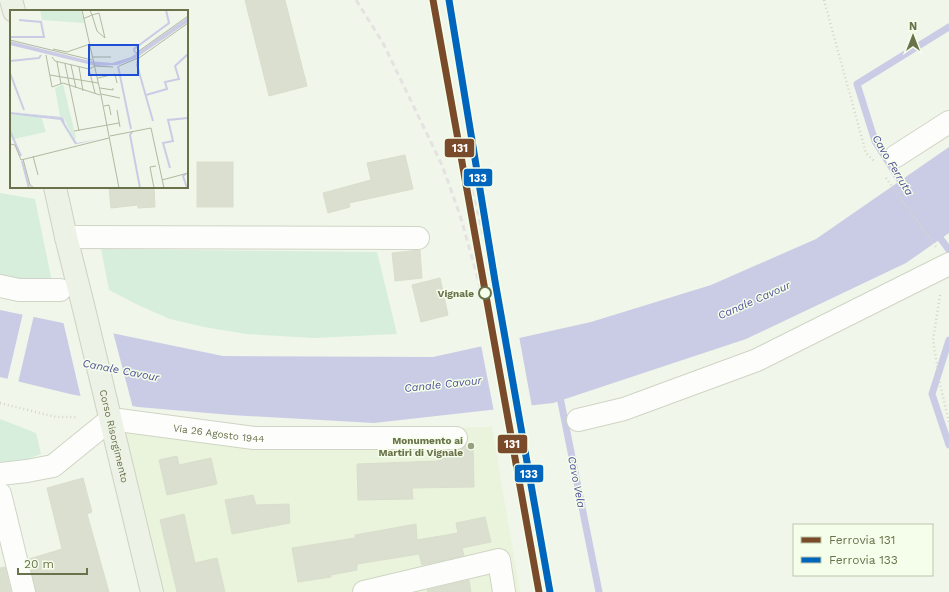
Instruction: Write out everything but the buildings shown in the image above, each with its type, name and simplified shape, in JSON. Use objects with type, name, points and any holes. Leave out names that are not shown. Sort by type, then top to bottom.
[{"type":"main road","points":[[11,0],[14,10]]},
{"type":"main road","name":"Corso Risorgimento","points":[[55,188],[152,592]]},
{"type":"street","points":[[889,165],[949,122]]},
{"type":"street","points":[[66,237],[418,238]]},
{"type":"street","points":[[578,420],[624,409],[756,360],[949,264]]},
{"type":"street","points":[[0,286],[19,290],[60,290]]},
{"type":"street","points":[[0,474],[54,466],[110,414]]},
{"type":"street","name":"Via 26 Agosto 1944","points":[[110,414],[254,438],[456,438]]},
{"type":"street","points":[[0,494],[24,592]]},
{"type":"street","points":[[364,592],[499,560],[504,592]]},
{"type":"path","points":[[824,0],[866,153],[875,162]]},
{"type":"path","points":[[889,165],[949,264],[938,302],[933,340],[940,384],[949,422]]},
{"type":"path","points":[[0,403],[56,417],[110,414]]},
{"type":"shaded area","points":[[0,193],[35,199],[52,282],[0,277]]},
{"type":"shaded area","points":[[101,249],[377,252],[397,334],[314,338],[246,334],[204,327],[170,319],[109,290]]},
{"type":"shaded area","points":[[118,413],[256,428],[492,427],[520,592],[158,592]]},
{"type":"shaded area","points":[[0,419],[36,433],[41,454],[18,463],[0,465]]},
{"type":"water","name":"Canale Cavour","points":[[949,147],[949,233],[906,263],[746,339],[553,403],[374,423],[231,415],[138,407],[70,394],[0,377],[0,310],[223,356],[433,357],[591,322],[711,285],[816,239]]},
{"type":"pier","points":[[23,313],[34,315],[18,383],[7,381]]},
{"type":"pier","points":[[63,321],[113,332],[133,408],[81,398]]},
{"type":"pier","points":[[519,336],[532,407],[494,412],[481,345]]},
{"type":"waterway","name":"Cavo Ferruta","points":[[905,188],[875,141],[857,84],[949,27]]},
{"type":"waterway","name":"Cavo Ferruta","points":[[935,231],[949,250]]},
{"type":"waterway","name":"Cavo Ferruta","points":[[949,340],[932,394],[949,445]]},
{"type":"waterway","name":"Cavo Vela","points":[[559,392],[599,592]]},
{"type":"railway","points":[[356,0],[383,43],[442,165],[460,215],[492,329]]},
{"type":"railway","points":[[457,132],[495,281]]},
{"type":"rail line","name":"131","points":[[433,0],[539,592]]},
{"type":"rail line","name":"133","points":[[449,0],[495,281],[550,592]]},
{"type":"place","name":"Vignale","points":[[485,293]]},
{"type":"place","name":"Monumento ai Martiri di Vignale","points":[[471,446]]}]
